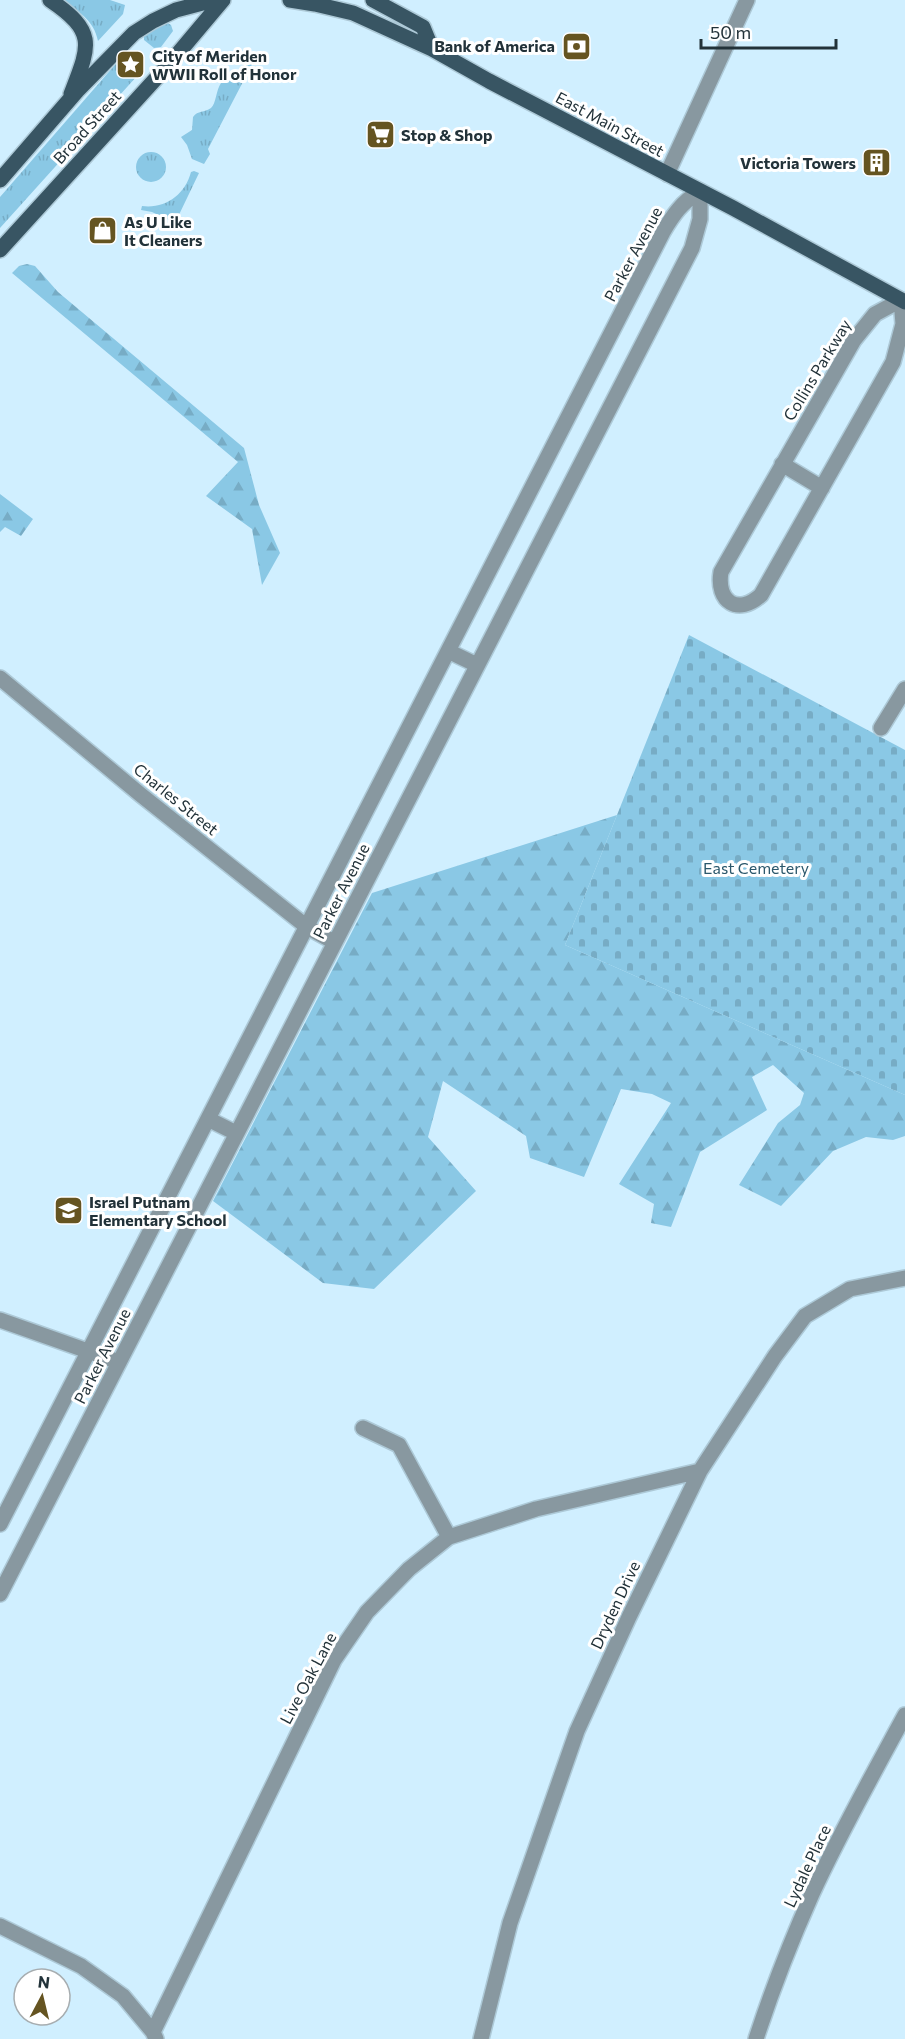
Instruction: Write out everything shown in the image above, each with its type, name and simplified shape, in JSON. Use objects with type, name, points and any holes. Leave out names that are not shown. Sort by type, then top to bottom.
[{"type":"main road","points":[[50,0],[83,29],[86,39],[87,48],[68,102]]},
{"type":"main road","name":"Broad Street","points":[[0,180],[68,102],[134,33],[176,10],[214,0]]},
{"type":"main road","name":"Broad Street","points":[[0,250],[170,63],[223,0]]},
{"type":"main road","name":"East Main Street","points":[[290,0],[353,13],[432,49],[903,301]]},
{"type":"main road","points":[[373,0],[423,27],[432,49]]},
{"type":"street","points":[[667,174],[747,0]]},
{"type":"street","name":"Parker Avenue","points":[[0,1524],[663,232],[678,209],[700,191]]},
{"type":"street","name":"Parker Avenue","points":[[0,1594],[692,248],[700,219],[700,191]]},
{"type":"street","name":"Collins Parkway","points":[[903,301],[903,324],[893,362],[822,488],[761,595],[752,603],[742,606],[732,603],[722,595],[718,585],[721,572],[854,340],[875,314],[903,301]]},
{"type":"street","points":[[782,465],[822,488]]},
{"type":"street","points":[[448,651],[477,665]]},
{"type":"street","name":"Charles Street","points":[[0,678],[141,795],[307,927],[334,942]]},
{"type":"street","points":[[881,728],[905,690]]},
{"type":"street","points":[[208,1119],[236,1133]]},
{"type":"street","name":"Dryden Drive","points":[[481,2039],[510,1923],[577,1731],[700,1471],[775,1356],[806,1316],[850,1289],[905,1278]]},
{"type":"street","points":[[0,1320],[119,1362]]},
{"type":"street","points":[[363,1428],[399,1445],[450,1537]]},
{"type":"street","name":"Live Oak Lane","points":[[154,2035],[334,1660],[367,1612],[409,1569],[450,1537],[536,1509],[700,1471]]},
{"type":"street","name":"Lydale Place","points":[[756,2039],[775,1981],[812,1893],[858,1801],[905,1715]]},
{"type":"street","points":[[0,1926],[81,1966],[123,1996],[154,2035]]},
{"type":"green space","points":[[62,0],[110,0],[125,5],[123,14],[98,41],[89,22]]},
{"type":"green space","points":[[166,22],[171,25],[173,31],[161,47],[154,48],[144,40],[144,34]]},
{"type":"green space","points":[[258,53],[208,149],[210,154],[204,164],[192,159],[181,137],[192,130],[193,117],[211,108],[221,83],[239,78],[244,60]]},
{"type":"green space","points":[[120,59],[119,68],[124,75],[129,78],[137,76],[0,228],[0,197]]},
{"type":"green space","points":[[151,152],[162,156],[166,167],[162,178],[151,182],[140,178],[136,167],[140,156]]},
{"type":"green space","points":[[191,172],[199,173],[176,221],[173,222],[152,212],[141,210],[142,206],[159,205],[173,199],[184,187]]},
{"type":"green space","points":[[27,264],[35,266],[58,292],[244,448],[259,505],[280,553],[262,585],[252,529],[206,496],[238,462],[12,273],[19,266]]},
{"type":"green space","points":[[0,494],[33,519],[21,536],[5,527],[0,532]]},
{"type":"green space","name":"East Cemetery","points":[[689,635],[905,750],[905,1095],[565,945]]},
{"type":"green space","points":[[617,815],[565,945],[905,1095],[905,1136],[893,1140],[866,1137],[833,1151],[781,1206],[739,1185],[778,1123],[800,1105],[804,1093],[773,1065],[752,1077],[767,1110],[700,1152],[671,1227],[651,1223],[654,1204],[619,1184],[671,1103],[652,1094],[621,1089],[584,1177],[530,1158],[526,1136],[443,1081],[428,1137],[476,1191],[374,1289],[323,1283],[213,1201],[372,893]]},
{"type":"place","name":"Bank of America","points":[[576,46]]},
{"type":"place","name":"City of Meriden WWII Roll of Honor","points":[[131,65]]},
{"type":"place","name":"Stop & Shop","points":[[380,135]]},
{"type":"place","name":"Victoria Towers","points":[[877,163]]},
{"type":"place","name":"As U Like It Cleaners","points":[[103,231]]},
{"type":"place","name":"Israel Putnam Elementary School","points":[[68,1211]]}]
